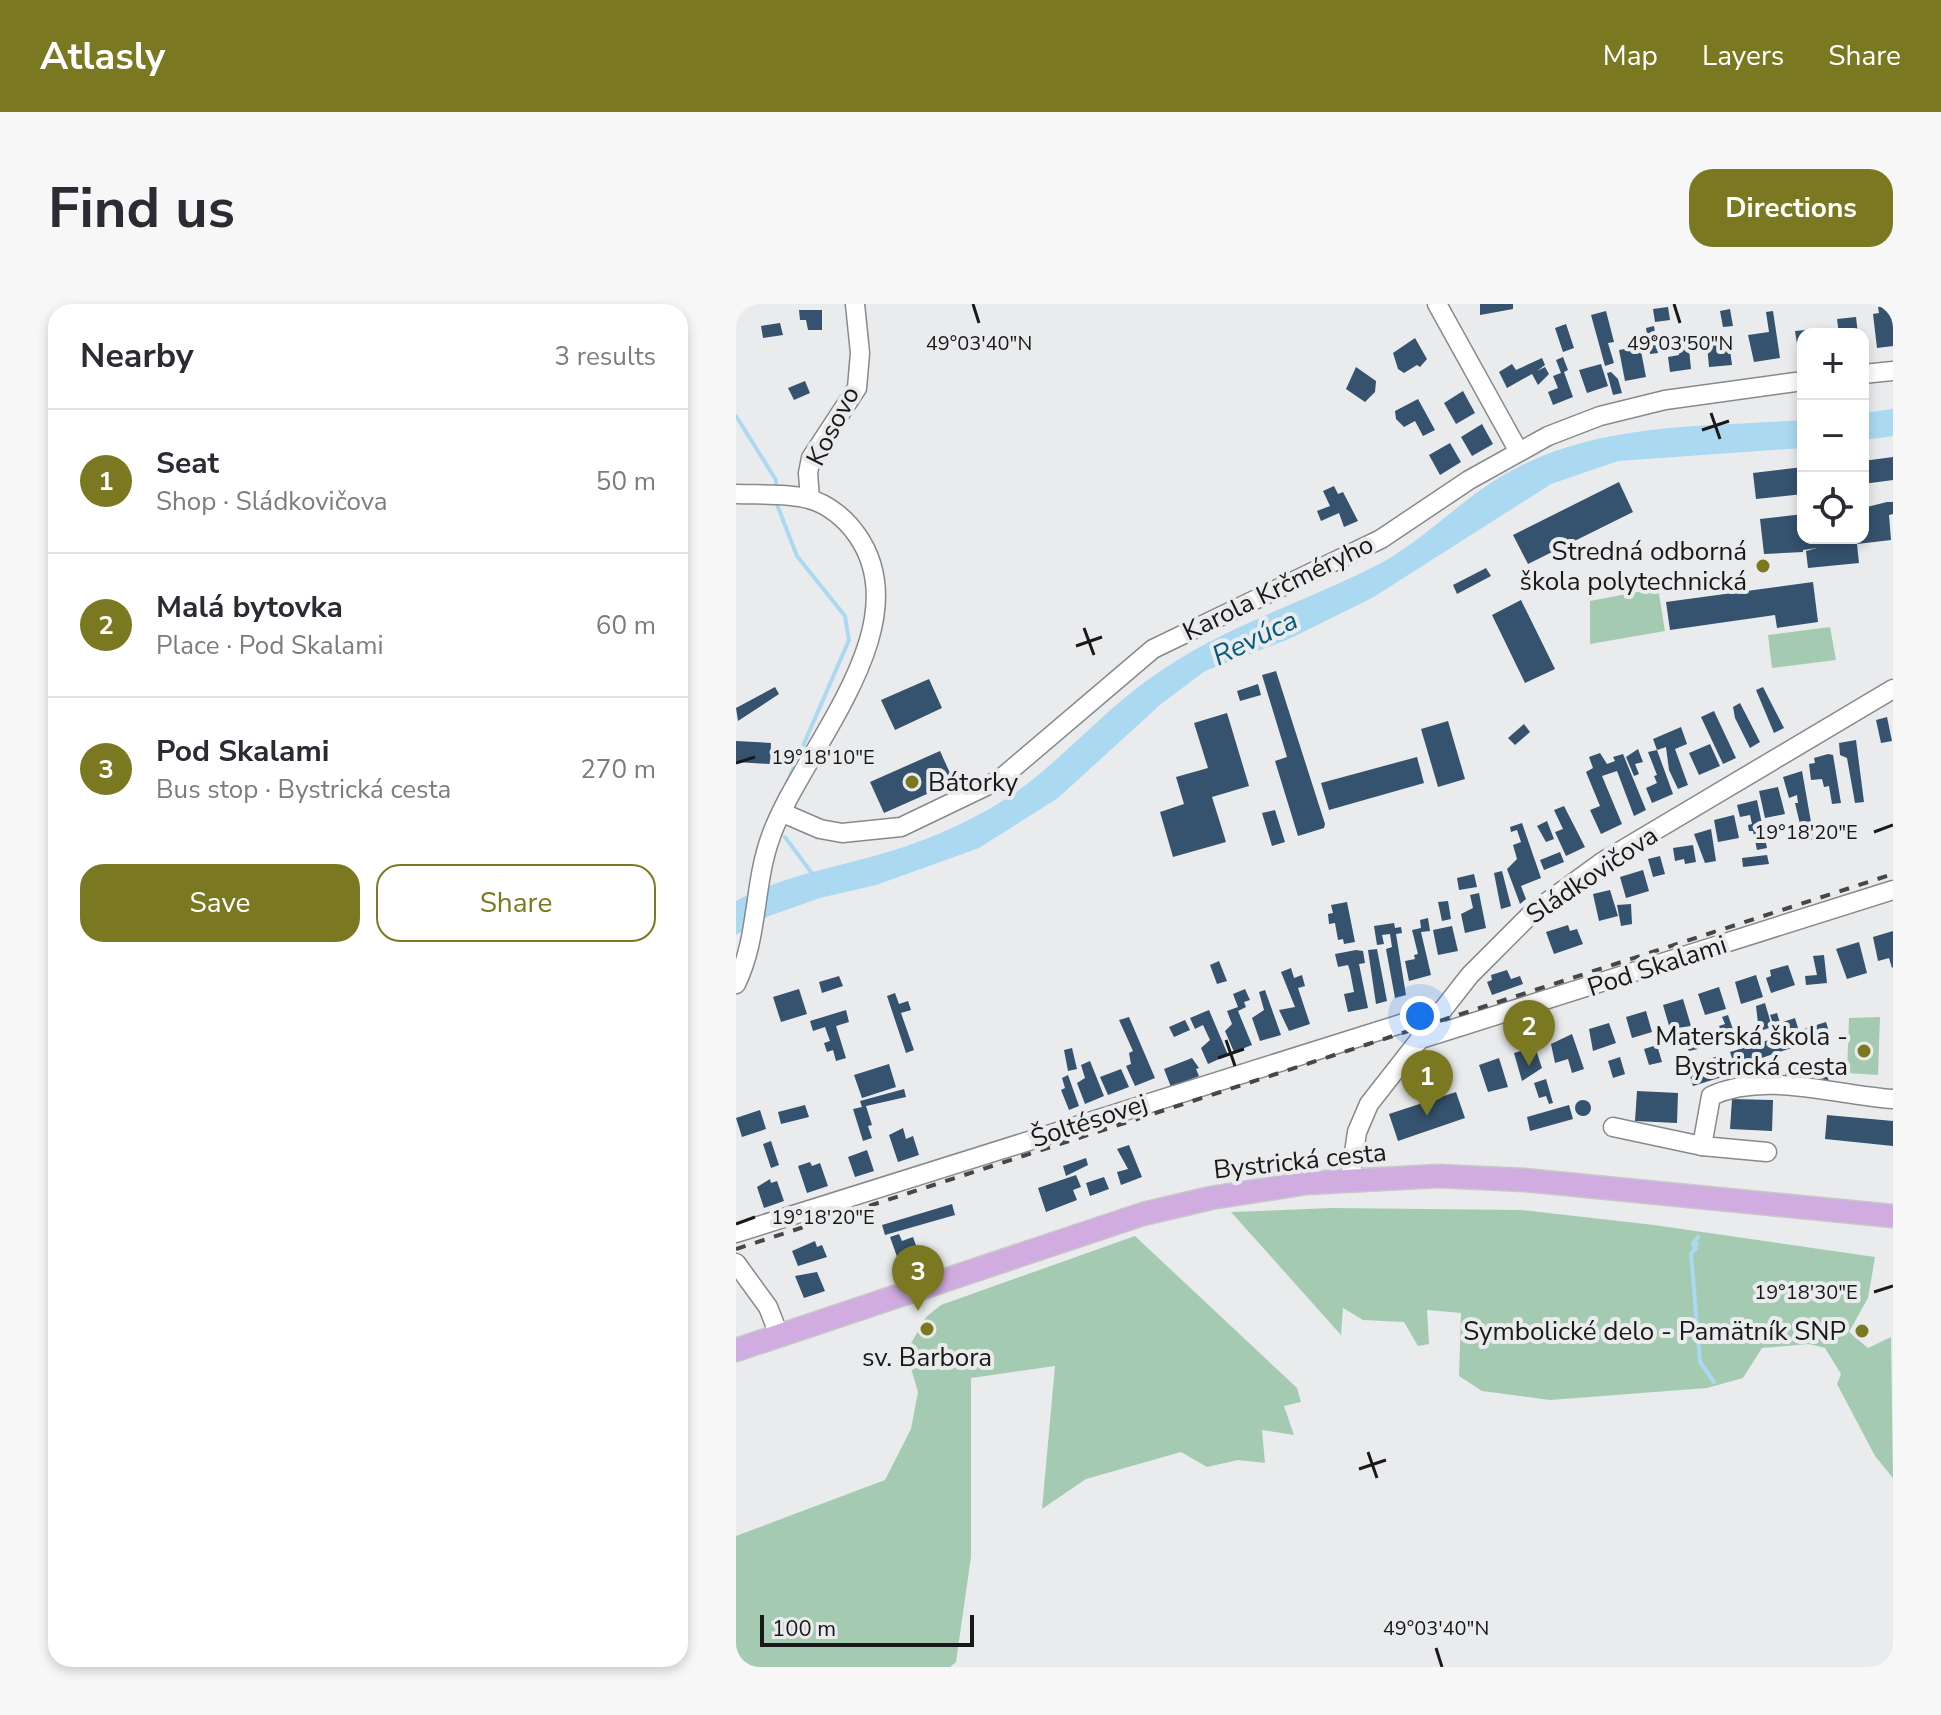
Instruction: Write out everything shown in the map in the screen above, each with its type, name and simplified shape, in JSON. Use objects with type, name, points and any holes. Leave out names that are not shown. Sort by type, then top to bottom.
[{"type":"main road","name":"Bystrická cesta","points":[[736,1350],[1143,1214],[1261,1190],[1350,1180],[1438,1176],[1511,1179],[1893,1216]]},
{"type":"street","name":"Kosovo","points":[[810,499],[811,458],[857,388],[860,353],[855,304]]},
{"type":"street","points":[[1437,304],[1519,452]]},
{"type":"street","points":[[1869,373],[1893,371]]},
{"type":"street","name":"Karola Krčméryho","points":[[783,813],[820,829],[859,833],[901,827],[999,780],[1153,649],[1381,539],[1426,506],[1548,436],[1600,416],[1665,400],[1797,382]]},
{"type":"street","points":[[736,494],[810,499],[834,511],[865,546],[875,573],[877,610],[866,650],[850,685],[771,835],[762,870],[751,948],[736,984]]},
{"type":"street","name":"Sládkovičova","points":[[1350,1180],[1357,1132],[1369,1104],[1470,975],[1511,932],[1562,889],[1790,747],[1893,689]]},
{"type":"street","name":"Pod Skalami","points":[[1421,1039],[1893,890]]},
{"type":"street","name":"Šoltésovej","points":[[736,1233],[1442,1011]]},
{"type":"street","points":[[1702,1146],[1711,1096],[1732,1086],[1763,1083],[1893,1099]]},
{"type":"street","points":[[1613,1127],[1702,1146],[1767,1152]]},
{"type":"street","points":[[736,1263],[768,1307],[779,1335]]},
{"type":"green space","points":[[1658,588],[1665,631],[1590,644],[1590,601]]},
{"type":"green space","points":[[1830,627],[1836,660],[1772,668],[1768,635]]},
{"type":"green space","points":[[1880,1017],[1878,1075],[1847,1073],[1849,1018]]},
{"type":"green space","points":[[1332,1208],[1521,1210],[1654,1225],[1875,1257],[1868,1298],[1849,1332],[1868,1348],[1891,1337],[1893,1478],[1875,1456],[1837,1384],[1841,1374],[1825,1348],[1809,1344],[1762,1348],[1743,1378],[1707,1388],[1550,1400],[1482,1391],[1459,1376],[1461,1313],[1427,1310],[1429,1344],[1418,1346],[1404,1322],[1363,1320],[1343,1308],[1341,1335],[1231,1212]]},
{"type":"green space","points":[[1135,1236],[1297,1388],[1301,1402],[1284,1406],[1294,1435],[1262,1430],[1265,1463],[1238,1460],[1207,1467],[1181,1452],[1086,1479],[1042,1509],[1055,1366],[971,1378],[971,1557],[956,1662],[950,1667],[736,1667],[736,1536],[885,1480],[911,1429],[918,1392],[906,1352],[926,1317],[941,1305]]},
{"type":"water","points":[[1893,409],[1893,436],[1869,439],[1869,412]]},
{"type":"water","name":"Revúca","points":[[1797,420],[1797,448],[1618,461],[1551,484],[1372,598],[1289,639],[1205,671],[1161,704],[1058,798],[979,848],[876,885],[820,898],[769,916],[736,935],[736,901],[773,884],[916,843],[991,808],[1033,779],[1109,711],[1176,661],[1233,630],[1381,563],[1509,472],[1579,444],[1615,435],[1690,426]]},
{"type":"building","points":[[1480,304],[1513,304],[1513,309],[1480,315]]},
{"type":"building","points":[[1888,306],[1889,312],[1893,312],[1893,346],[1877,348],[1873,314],[1879,313],[1878,307]]},
{"type":"building","points":[[1668,307],[1670,320],[1655,322],[1653,309]]},
{"type":"building","points":[[1730,309],[1733,326],[1723,327],[1720,311]]},
{"type":"building","points":[[799,310],[822,310],[822,330],[808,330],[806,320],[800,320]]},
{"type":"building","points":[[1606,311],[1614,342],[1608,343],[1614,363],[1605,366],[1591,315]]},
{"type":"building","points":[[1773,311],[1780,358],[1754,362],[1748,335],[1769,332],[1766,312]]},
{"type":"building","points":[[1856,317],[1857,328],[1838,328],[1837,319]]},
{"type":"building","points":[[780,323],[783,335],[763,338],[761,326]]},
{"type":"building","points":[[1566,324],[1574,348],[1563,352],[1555,328]]},
{"type":"building","points":[[1654,326],[1658,353],[1650,354],[1646,328]]},
{"type":"building","points":[[1415,338],[1427,359],[1420,367],[1417,365],[1404,373],[1398,369],[1393,353]]},
{"type":"building","points":[[1688,339],[1691,369],[1670,372],[1668,357],[1679,355],[1677,340]]},
{"type":"building","points":[[1716,341],[1729,342],[1732,365],[1709,367],[1707,345]]},
{"type":"building","points":[[1640,346],[1646,377],[1625,381],[1619,350]]},
{"type":"building","points":[[1563,357],[1568,370],[1564,372],[1573,397],[1553,405],[1548,392],[1558,388],[1553,376],[1561,373],[1556,360]]},
{"type":"building","points":[[1542,358],[1545,365],[1537,371],[1545,367],[1549,374],[1538,385],[1532,374],[1507,388],[1499,372],[1512,364],[1516,370]]},
{"type":"building","points":[[1601,364],[1608,386],[1587,393],[1579,370]]},
{"type":"building","points":[[1356,367],[1376,381],[1375,392],[1365,402],[1346,389]]},
{"type":"building","points":[[1611,372],[1618,379],[1622,393],[1613,395],[1607,373]]},
{"type":"building","points":[[805,381],[810,393],[794,400],[788,388]]},
{"type":"building","points":[[1463,391],[1475,413],[1456,424],[1444,403]]},
{"type":"building","points":[[1418,399],[1435,430],[1423,436],[1415,421],[1404,427],[1396,419],[1395,411]]},
{"type":"building","points":[[1482,424],[1493,444],[1472,456],[1461,437]]},
{"type":"building","points":[[1450,443],[1461,462],[1440,475],[1429,455]]},
{"type":"building","points":[[1893,457],[1893,480],[1869,483],[1869,460]]},
{"type":"building","points":[[1797,468],[1797,495],[1756,499],[1753,473]]},
{"type":"building","points":[[1619,482],[1633,512],[1528,564],[1513,535]]},
{"type":"building","points":[[1334,486],[1338,494],[1343,492],[1358,521],[1344,527],[1339,513],[1321,521],[1317,511],[1330,506],[1323,491]]},
{"type":"building","points":[[1893,502],[1893,514],[1889,515],[1891,540],[1869,543],[1869,506]]},
{"type":"building","points":[[1797,515],[1797,544],[1857,544],[1859,563],[1808,568],[1806,551],[1817,548],[1764,554],[1760,519]]},
{"type":"building","points":[[1486,568],[1491,576],[1457,594],[1453,585]]},
{"type":"building","points":[[1813,582],[1818,622],[1777,628],[1775,615],[1670,630],[1666,602]]},
{"type":"building","points":[[1521,600],[1555,669],[1525,683],[1492,615]]},
{"type":"building","points":[[1276,671],[1325,824],[1324,828],[1298,836],[1275,761],[1287,757],[1262,675]]},
{"type":"building","name":"Bátorky","points":[[929,679],[942,708],[895,730],[881,700]]},
{"type":"building","points":[[1258,684],[1261,695],[1240,701],[1237,691]]},
{"type":"building","points":[[775,687],[779,694],[738,721],[736,708]]},
{"type":"building","points":[[1763,687],[1784,728],[1774,733],[1756,690]]},
{"type":"building","points":[[1740,703],[1760,742],[1750,748],[1735,718],[1733,707]]},
{"type":"building","points":[[1714,711],[1736,758],[1723,764],[1701,717]]},
{"type":"building","points":[[1227,713],[1249,786],[1212,797],[1226,842],[1173,857],[1160,812],[1184,804],[1176,777],[1208,768],[1194,723]]},
{"type":"building","points":[[1887,717],[1892,741],[1881,743],[1876,720]]},
{"type":"building","points":[[1448,721],[1465,779],[1438,787],[1421,729]]},
{"type":"building","points":[[1524,724],[1530,732],[1515,745],[1508,738]]},
{"type":"building","points":[[1681,727],[1687,744],[1675,749],[1688,785],[1678,789],[1669,770],[1666,747],[1657,750],[1653,739]]},
{"type":"building","points":[[1856,740],[1864,802],[1855,803],[1847,758],[1840,755],[1839,743]]},
{"type":"building","points":[[736,741],[771,743],[770,764],[736,762]]},
{"type":"building","points":[[1710,744],[1720,766],[1699,775],[1689,753]]},
{"type":"building","points":[[1638,749],[1643,762],[1635,764],[1639,774],[1634,776],[1626,757]]},
{"type":"building","points":[[1657,750],[1673,794],[1652,803],[1646,788],[1657,783],[1654,776],[1657,775],[1648,752]]},
{"type":"building","name":"Bátorky","points":[[940,751],[954,782],[884,813],[870,782]]},
{"type":"building","points":[[1600,753],[1607,764],[1615,761],[1613,757],[1623,754],[1646,810],[1634,816],[1617,771],[1602,776],[1622,824],[1601,834],[1590,810],[1600,806],[1586,772],[1593,768],[1589,757]]},
{"type":"building","points":[[1833,755],[1841,803],[1832,804],[1829,786],[1824,787],[1822,779],[1811,780],[1809,764],[1815,763],[1814,758]]},
{"type":"building","points":[[1417,757],[1424,783],[1329,810],[1321,783]]},
{"type":"building","points":[[1802,771],[1814,839],[1804,841],[1795,803],[1798,803],[1797,795],[1789,798],[1783,777]]},
{"type":"building","points":[[1778,787],[1785,814],[1765,818],[1759,791]]},
{"type":"building","points":[[1757,800],[1767,848],[1757,850],[1753,831],[1749,831],[1748,825],[1752,824],[1750,815],[1740,817],[1737,805]]},
{"type":"building","points":[[1564,806],[1585,847],[1566,856],[1555,832],[1563,829],[1554,810]]},
{"type":"building","points":[[1275,810],[1285,842],[1272,846],[1262,813]]},
{"type":"building","points":[[1734,815],[1739,838],[1718,842],[1714,820]]},
{"type":"building","points":[[1547,821],[1554,839],[1546,842],[1537,826]]},
{"type":"building","points":[[1522,823],[1541,878],[1521,886],[1526,899],[1520,904],[1507,869],[1517,859],[1513,845],[1521,842],[1517,830],[1511,832],[1510,827]]},
{"type":"building","points":[[1711,829],[1716,861],[1705,863],[1694,834]]},
{"type":"building","points":[[1693,845],[1696,862],[1685,864],[1684,859],[1675,861],[1673,848]]},
{"type":"building","points":[[1560,852],[1564,862],[1544,870],[1540,860]]},
{"type":"building","points":[[1767,855],[1769,864],[1743,867],[1742,858]]},
{"type":"building","points":[[1660,856],[1665,874],[1653,877],[1648,859]]},
{"type":"building","points":[[1643,870],[1649,891],[1626,898],[1620,877]]},
{"type":"building","points":[[1502,871],[1511,906],[1501,909],[1494,873]]},
{"type":"building","points":[[1474,874],[1477,887],[1459,890],[1457,878]]},
{"type":"building","points":[[1610,890],[1618,916],[1599,921],[1593,894]]},
{"type":"building","points":[[1479,893],[1486,928],[1465,933],[1461,914],[1473,908],[1470,895]]},
{"type":"building","points":[[1448,901],[1451,919],[1442,921],[1438,902]]},
{"type":"building","points":[[1347,902],[1355,942],[1344,944],[1343,939],[1338,940],[1335,923],[1329,924],[1328,914],[1333,913],[1331,905]]},
{"type":"building","points":[[1631,904],[1632,924],[1621,926],[1617,905]]},
{"type":"building","points":[[1428,918],[1430,931],[1421,932],[1431,975],[1409,981],[1405,961],[1415,959],[1414,955],[1418,954],[1412,930],[1421,928],[1420,920]]},
{"type":"building","points":[[1394,923],[1395,928],[1401,927],[1402,933],[1396,934],[1406,995],[1395,998],[1386,949],[1392,947],[1390,934],[1382,935],[1384,944],[1377,945],[1374,926]]},
{"type":"building","points":[[1568,925],[1570,931],[1577,929],[1583,944],[1554,954],[1546,932]]},
{"type":"building","points":[[1452,926],[1458,951],[1438,955],[1433,930]]},
{"type":"building","points":[[1893,931],[1892,968],[1889,958],[1878,961],[1873,937]]},
{"type":"building","points":[[1859,942],[1867,973],[1847,979],[1836,949]]},
{"type":"building","points":[[1377,949],[1387,1001],[1376,1004],[1368,950]]},
{"type":"building","points":[[1363,951],[1365,963],[1359,964],[1368,1008],[1348,1012],[1344,994],[1354,992],[1350,971],[1348,965],[1338,967],[1335,954]]},
{"type":"building","points":[[1824,955],[1827,983],[1806,985],[1805,976],[1817,975],[1813,956]]},
{"type":"building","points":[[1219,961],[1227,981],[1217,984],[1210,965]]},
{"type":"building","points":[[1788,965],[1795,985],[1771,993],[1766,978],[1771,976],[1770,970]]},
{"type":"building","points":[[1291,968],[1294,978],[1302,975],[1305,986],[1298,988],[1310,1024],[1289,1031],[1279,1010],[1295,1007],[1281,972]]},
{"type":"building","points":[[1507,970],[1511,979],[1520,976],[1523,984],[1492,995],[1487,982],[1492,980],[1491,975]]},
{"type":"building","points":[[1756,975],[1763,997],[1741,1004],[1735,982]]},
{"type":"building","points":[[839,976],[843,986],[822,993],[819,982]]},
{"type":"building","points":[[1719,987],[1726,1009],[1705,1015],[1698,994]]},
{"type":"building","points":[[799,989],[807,1014],[781,1022],[773,997]]},
{"type":"building","points":[[1245,989],[1250,1000],[1244,1002],[1246,1007],[1238,1011],[1252,1045],[1234,1052],[1225,1031],[1232,1024],[1227,1011],[1238,1007],[1233,994]]},
{"type":"building","points":[[1265,990],[1281,1035],[1260,1041],[1252,1018],[1264,1010],[1259,992]]},
{"type":"building","points":[[895,993],[899,1004],[908,1001],[911,1010],[901,1013],[914,1050],[906,1053],[887,996]]},
{"type":"building","points":[[1683,999],[1691,1026],[1670,1029],[1663,1005]]},
{"type":"building","points":[[1765,1003],[1772,1027],[1763,1030],[1761,1022],[1758,1023],[1756,1006]]},
{"type":"building","points":[[846,1010],[849,1022],[836,1026],[846,1058],[836,1061],[833,1050],[827,1052],[824,1043],[830,1041],[825,1027],[813,1031],[810,1021]]},
{"type":"building","points":[[1209,1010],[1228,1055],[1208,1064],[1201,1048],[1210,1040],[1203,1025],[1195,1029],[1190,1018]]},
{"type":"building","points":[[1646,1011],[1652,1032],[1632,1038],[1626,1017]]},
{"type":"building","points":[[1777,1013],[1780,1023],[1795,1018],[1798,1028],[1777,1035],[1770,1015]]},
{"type":"building","points":[[1728,1015],[1735,1035],[1724,1039],[1719,1026],[1725,1024],[1722,1017]]},
{"type":"building","points":[[1129,1017],[1155,1078],[1135,1086],[1126,1066],[1131,1064],[1129,1053],[1133,1051],[1119,1020]]},
{"type":"building","points":[[1185,1020],[1190,1030],[1174,1037],[1169,1027]]},
{"type":"building","points":[[1826,1022],[1830,1035],[1735,1067],[1730,1052]]},
{"type":"building","points":[[1609,1023],[1616,1043],[1593,1051],[1589,1029]]},
{"type":"building","points":[[1693,1031],[1698,1049],[1689,1051],[1682,1035]]},
{"type":"building","points":[[1572,1034],[1584,1069],[1572,1073],[1568,1059],[1555,1063],[1551,1044]]},
{"type":"building","points":[[1657,1045],[1662,1062],[1649,1065],[1644,1049]]},
{"type":"building","points":[[1072,1048],[1077,1069],[1068,1071],[1064,1050]]},
{"type":"building","points":[[1528,1049],[1529,1052],[1536,1050],[1542,1068],[1522,1081],[1514,1053]]},
{"type":"building","points":[[1718,1056],[1725,1076],[1693,1086],[1687,1067]]},
{"type":"building","points":[[1620,1057],[1625,1074],[1613,1078],[1608,1061]]},
{"type":"building","points":[[1192,1058],[1199,1068],[1196,1069],[1199,1076],[1171,1087],[1164,1069]]},
{"type":"building","points":[[1499,1058],[1508,1087],[1488,1092],[1479,1065]]},
{"type":"building","points":[[1090,1061],[1104,1096],[1085,1104],[1077,1083],[1085,1078],[1081,1065]]},
{"type":"building","points":[[889,1064],[896,1087],[862,1098],[854,1075]]},
{"type":"building","points":[[1786,1068],[1829,1070],[1828,1084],[1785,1081]]},
{"type":"building","points":[[1121,1069],[1129,1087],[1108,1095],[1100,1077]]},
{"type":"building","points":[[1068,1075],[1079,1106],[1069,1110],[1061,1090],[1065,1088],[1062,1078]]},
{"type":"building","points":[[1546,1079],[1553,1103],[1549,1104],[1546,1096],[1539,1098],[1534,1083]]},
{"type":"building","points":[[904,1089],[906,1097],[866,1106],[872,1138],[863,1141],[853,1109],[862,1107],[860,1101]]},
{"type":"building","points":[[1637,1091],[1678,1093],[1677,1123],[1635,1121]]},
{"type":"building","points":[[1456,1092],[1465,1118],[1398,1141],[1389,1114]]},
{"type":"building","points":[[1732,1099],[1773,1100],[1772,1131],[1730,1129]]},
{"type":"building","points":[[1580,1100],[1586,1100],[1591,1108],[1589,1114],[1580,1116],[1575,1111],[1575,1105]]},
{"type":"building","points":[[805,1105],[809,1117],[781,1124],[778,1112]]},
{"type":"building","points":[[1569,1105],[1573,1119],[1530,1131],[1527,1117]]},
{"type":"building","points":[[760,1110],[766,1129],[742,1137],[736,1118]]},
{"type":"building","points":[[1827,1115],[1893,1121],[1893,1146],[1825,1139]]},
{"type":"building","points":[[903,1128],[906,1139],[913,1136],[919,1155],[898,1162],[889,1135]]},
{"type":"building","points":[[771,1141],[779,1165],[771,1168],[763,1144]]},
{"type":"building","points":[[1129,1145],[1142,1177],[1121,1185],[1117,1172],[1128,1169],[1117,1149]]},
{"type":"building","points":[[867,1150],[874,1171],[855,1177],[848,1157]]},
{"type":"building","points":[[1086,1158],[1088,1165],[1066,1176],[1063,1166]]},
{"type":"building","points":[[810,1162],[812,1166],[820,1163],[828,1186],[807,1193],[798,1166]]},
{"type":"building","points":[[1076,1175],[1081,1187],[1073,1190],[1077,1200],[1046,1212],[1038,1188]]},
{"type":"building","points":[[1104,1177],[1109,1189],[1090,1196],[1086,1183]]},
{"type":"building","points":[[770,1179],[771,1183],[777,1181],[784,1201],[764,1208],[757,1187]]},
{"type":"building","points":[[952,1204],[955,1215],[885,1235],[882,1225]]},
{"type":"building","points":[[899,1234],[902,1241],[913,1237],[920,1257],[900,1265],[890,1237]]},
{"type":"building","points":[[815,1241],[817,1247],[822,1245],[827,1257],[798,1266],[792,1251]]},
{"type":"building","points":[[817,1272],[825,1291],[804,1298],[795,1276]]},
{"type":"waterway","points":[[736,416],[776,480],[776,489]]},
{"type":"waterway","points":[[776,502],[797,556],[845,616],[849,640],[783,792]]},
{"type":"waterway","points":[[785,837],[814,876]]},
{"type":"waterway","points":[[1698,1237],[1694,1242],[1697,1244],[1693,1245],[1696,1249],[1691,1253],[1700,1362],[1714,1382]]},
{"type":"railway","points":[[736,1249],[1893,874]]},
{"type":"place","name":"Stredná odborná škola polytechnická","points":[[1763,566]]},
{"type":"place","name":"Bátorky","points":[[912,782]]},
{"type":"place","name":"Materská škola - Bystrická cesta","points":[[1864,1051]]},
{"type":"place","name":"Malá bytovka","points":[[1529,1066]]},
{"type":"place","name":"Seat","points":[[1427,1116]]},
{"type":"place","name":"Pod Skalami","points":[[918,1311]]},
{"type":"place","name":"sv. Barbora","points":[[927,1329]]},
{"type":"place","name":"Symbolické delo - Pamätník SNP","points":[[1862,1331]]}]
